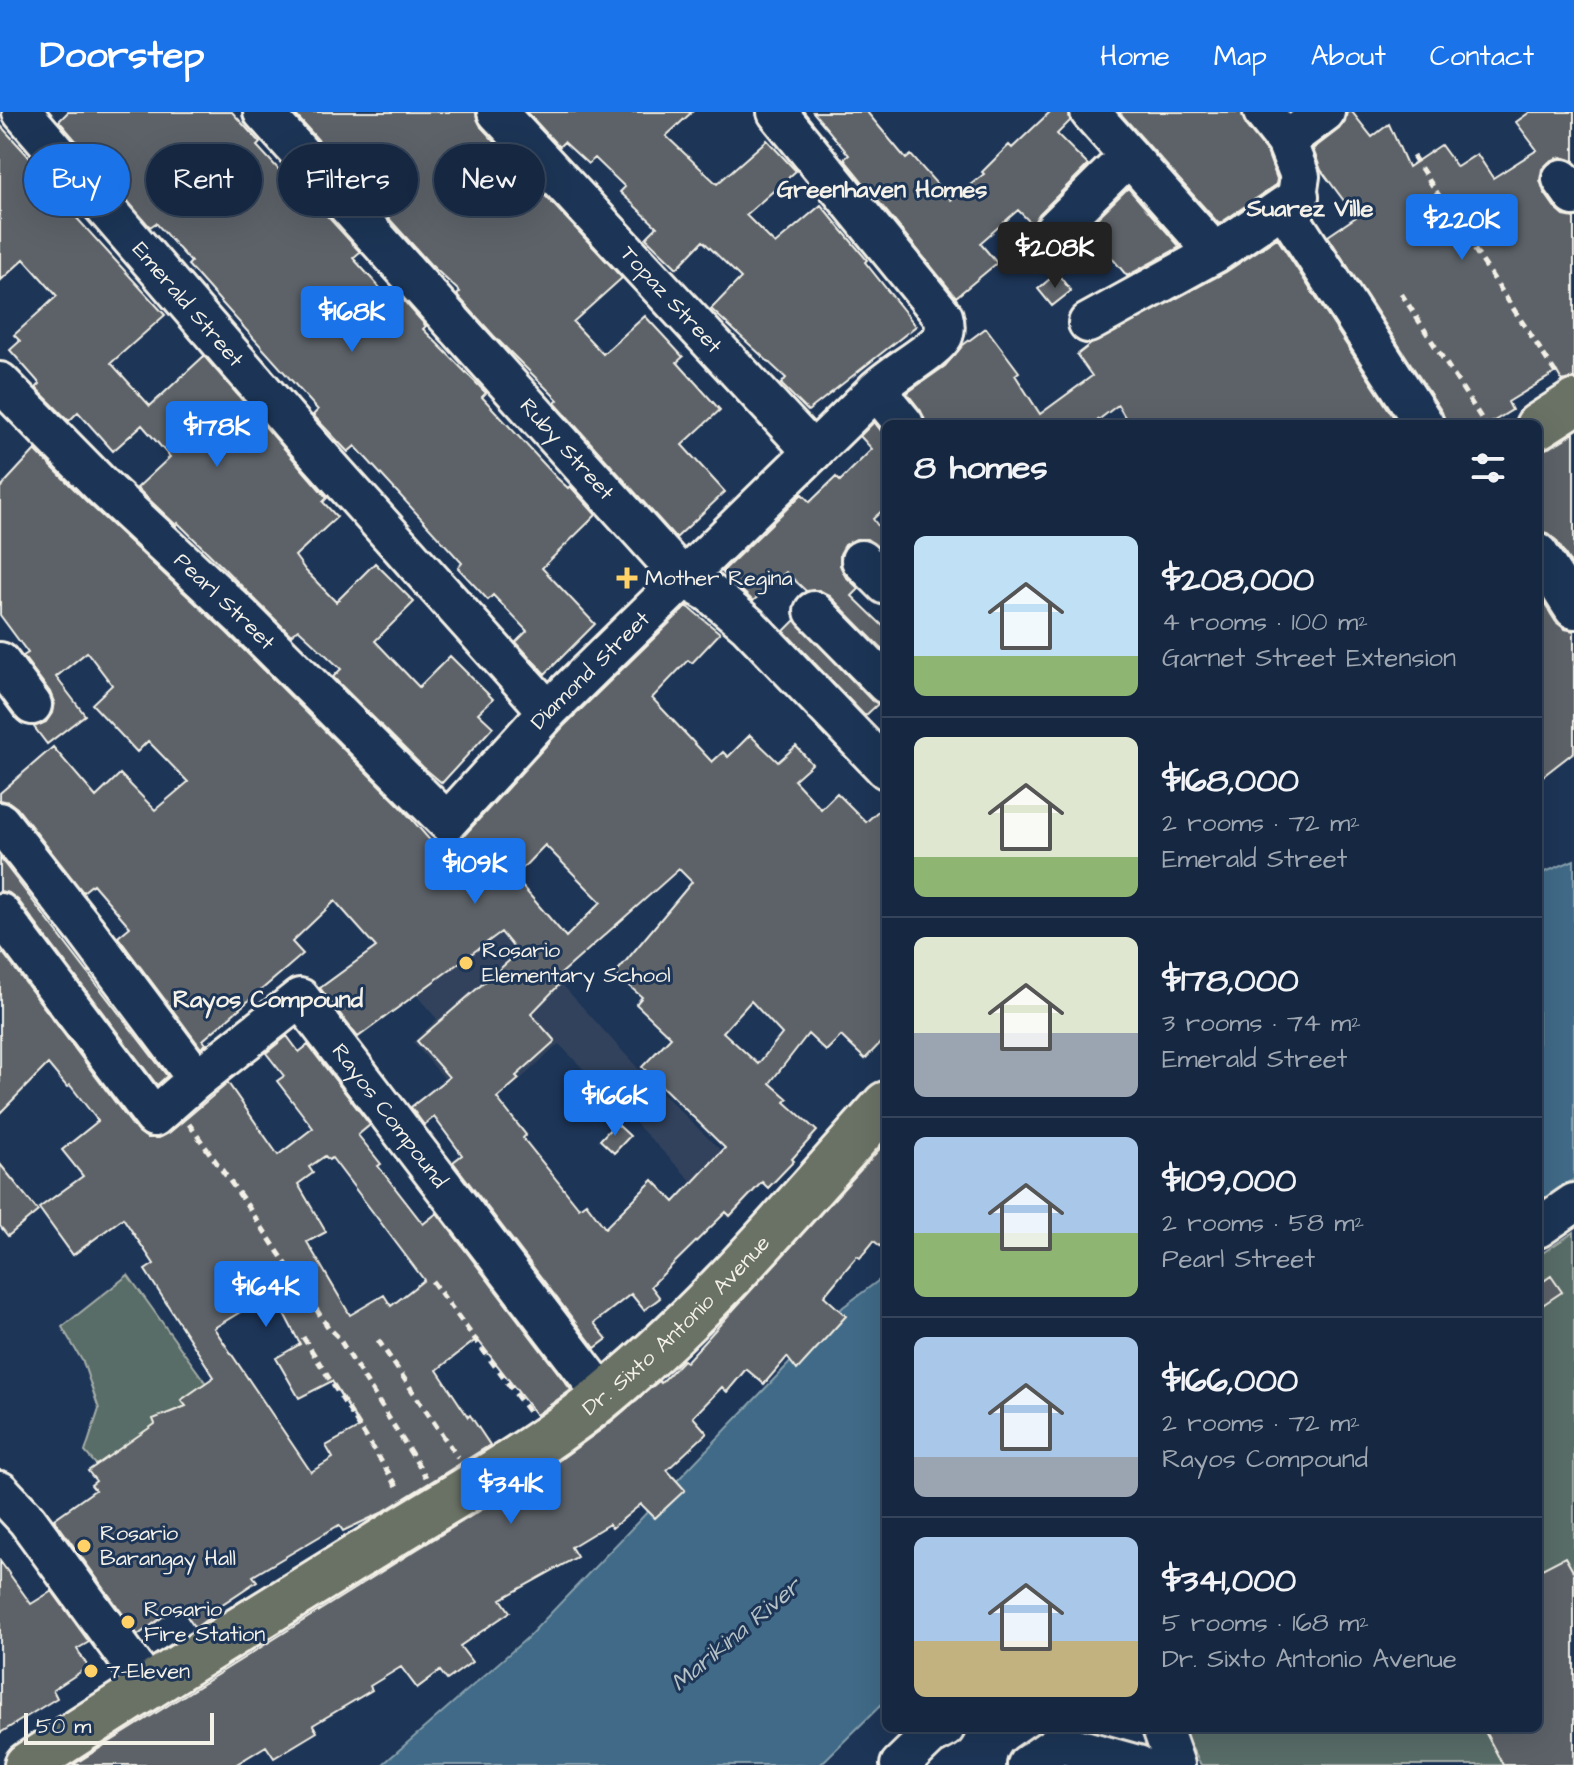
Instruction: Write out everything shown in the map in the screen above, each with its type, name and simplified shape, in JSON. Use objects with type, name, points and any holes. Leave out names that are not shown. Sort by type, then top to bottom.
[{"type":"main road","points":[[1542,421],[1567,391]]},
{"type":"main road","name":"Dr. Sixto Antonio Avenue","points":[[27,1765],[548,1437],[603,1395],[679,1330],[882,1108]]},
{"type":"street","name":"Emerald Street","points":[[22,112],[300,434],[548,711]]},
{"type":"street","name":"Ruby Street","points":[[263,112],[683,578],[710,593],[748,625],[882,765]]},
{"type":"street","name":"Topaz Street","points":[[497,112],[813,452]]},
{"type":"street","name":"Diamond Street","points":[[447,822],[548,711],[683,578],[888,377],[934,346],[944,334],[945,325],[939,309],[777,112]]},
{"type":"street","points":[[1090,112],[1215,253]]},
{"type":"street","points":[[1325,112],[1274,126],[1300,176],[1293,222],[1421,420]]},
{"type":"street","points":[[1054,230],[1129,156]]},
{"type":"street","points":[[1088,323],[1215,253],[1299,196]]},
{"type":"street","name":"Pearl Street","points":[[0,382],[102,486],[241,616],[447,822]]},
{"type":"street","points":[[876,390],[901,420]]},
{"type":"street","points":[[1542,559],[1574,609]]},
{"type":"street","points":[[814,611],[882,680]]},
{"type":"street","points":[[0,662],[32,705]]},
{"type":"street","points":[[0,822],[197,1079]]},
{"type":"street","name":"Rayos Compound","points":[[5,932],[154,1117],[300,998],[603,1395]]},
{"type":"street","points":[[1542,1225],[1574,1203]]},
{"type":"street","points":[[0,1491],[27,1520],[148,1686]]},
{"type":"street","points":[[900,1765],[938,1732]]},
{"type":"street","points":[[1163,1732],[1175,1765]]},
{"type":"street","points":[[1027,1765],[1059,1743],[1138,1765]]},
{"type":"path","points":[[1413,156],[1567,391]]},
{"type":"path","points":[[1401,293],[1482,420]]},
{"type":"path","points":[[186,1120],[328,1327],[338,1337],[430,1511]]},
{"type":"path","points":[[432,1281],[548,1437]]},
{"type":"path","points":[[303,1337],[430,1511]]},
{"type":"path","points":[[378,1340],[461,1462]]},
{"type":"shaded area","name":"Rosario Elementary School","points":[[210,606],[329,722],[645,1076],[759,1188],[729,1220],[559,1044],[478,1118],[413,1042],[437,1019],[131,670]]},
{"type":"green space","points":[[1574,1232],[1574,1765],[1201,1765],[1183,1732],[1542,1732],[1542,1253]]},
{"type":"green space","points":[[128,1275],[210,1389],[99,1468],[85,1452],[99,1409],[83,1362],[62,1327]]},
{"type":"water","points":[[1574,860],[1574,1179],[1542,1201],[1542,873]]},
{"type":"water","name":"Marikina River","points":[[882,1278],[882,1704],[820,1765],[382,1765],[527,1638],[843,1307]]},
{"type":"building","points":[[68,112],[232,112],[259,144],[146,144],[146,216],[262,216],[262,151],[278,169],[278,216],[327,216],[360,252],[353,258],[390,299],[397,293],[426,326],[423,329],[486,393],[482,397],[596,515],[542,568],[595,624],[545,674],[516,642],[527,631],[493,595],[488,600],[458,568],[462,563],[355,446],[348,452],[313,415],[318,410],[188,265],[191,262],[156,223],[150,227],[130,204],[130,144],[79,144],[59,121]]},
{"type":"building","points":[[293,112],[476,112],[481,127],[497,144],[434,144],[434,216],[545,216],[545,196],[622,278],[573,322],[603,354],[645,316],[683,357],[677,362],[720,410],[682,445],[725,492],[676,538],[555,403],[558,400],[494,336],[457,295],[460,292],[387,216],[418,216],[418,144],[322,144]]},
{"type":"building","points":[[527,112],[692,112],[666,136],[717,184],[767,140],[796,171],[746,215],[775,244],[821,205],[916,326],[808,411],[781,384],[786,378],[711,309],[741,278],[703,241],[677,268],[646,238],[657,227],[620,192],[625,187],[595,158],[588,164],[564,142],[559,147]]},
{"type":"building","points":[[813,112],[867,112],[906,159],[911,155],[951,200],[984,174],[982,172],[1009,145],[1012,148],[1050,112],[1069,112],[1070,121],[1057,134],[1088,165],[1039,214],[1033,225],[1018,210],[980,243],[997,263],[956,297],[844,159],[849,155]]},
{"type":"building","points":[[1119,112],[1242,112],[1246,126],[1267,152],[1277,179],[1276,185],[1219,224]]},
{"type":"building","points":[[1347,112],[1352,112],[1372,137],[1389,124],[1408,167],[1441,145],[1457,167],[1477,154],[1493,178],[1537,150],[1516,122],[1530,112],[1574,112],[1574,161],[1561,157],[1550,161],[1542,169],[1540,180],[1556,209],[1564,216],[1574,218],[1574,378],[1562,381],[1557,372],[1508,402],[1512,410],[1496,420],[1445,420],[1328,236],[1356,217],[1321,170],[1313,149],[1345,121]]},
{"type":"building","points":[[0,125],[24,151],[24,216],[75,216],[165,315],[111,363],[150,406],[204,356],[327,498],[323,502],[337,517],[295,556],[306,571],[336,602],[375,563],[414,602],[375,641],[419,687],[450,656],[493,699],[478,713],[493,727],[442,783],[333,677],[341,669],[298,629],[291,635],[178,523],[176,525],[137,488],[170,457],[142,425],[113,451],[78,412],[69,421],[36,388],[40,384],[10,350],[20,341],[14,335],[57,296],[24,259],[0,281]]},
{"type":"building","points":[[1128,188],[1180,247],[1127,276],[1087,228]]},
{"type":"building","points":[[1277,238],[1395,420],[1127,420],[1118,405],[1098,420],[924,420],[907,393],[945,366],[963,345],[986,328],[1019,372],[1015,375],[1040,414],[1092,376],[1077,355],[1091,344],[1226,272]]},
{"type":"building","points":[[1057,273],[1071,291],[1052,306],[1038,289]]},
{"type":"building","points":[[874,422],[882,432],[882,511],[873,519],[882,531],[882,551],[867,539],[856,539],[845,545],[840,554],[840,565],[845,576],[859,589],[852,596],[882,625],[882,649],[830,596],[819,590],[806,591],[786,572],[753,601],[722,572],[802,494],[810,502],[836,477],[840,481],[872,449],[860,436]]},
{"type":"building","points":[[1574,433],[1574,568],[1556,540],[1542,532],[1542,450]]},
{"type":"building","points":[[35,450],[226,632],[402,808],[433,844],[437,841],[453,843],[463,837],[564,726],[687,606],[720,633],[692,663],[688,660],[652,698],[712,762],[723,752],[728,757],[750,735],[778,762],[796,746],[812,764],[794,780],[821,809],[837,793],[866,822],[882,808],[882,1041],[865,1059],[841,1036],[826,1051],[808,1034],[770,1083],[788,1099],[785,1102],[817,1131],[768,1188],[762,1182],[730,1216],[726,1212],[651,1286],[660,1298],[644,1310],[631,1294],[594,1323],[607,1339],[595,1348],[453,1162],[462,1155],[434,1117],[424,1125],[411,1107],[449,1077],[417,1041],[518,953],[501,932],[358,1037],[320,988],[376,947],[335,901],[292,942],[303,954],[203,1040],[206,1044],[201,1048],[118,937],[130,927],[93,884],[83,892],[17,808],[0,800],[0,793],[53,747],[96,797],[120,774],[155,810],[188,782],[148,741],[137,752],[92,704],[112,685],[87,652],[56,677],[85,715],[47,744],[34,727],[46,722],[54,702],[23,656],[28,653],[0,615],[0,488]],"holes":[[[545,845],[601,902],[566,937],[514,877]],[[679,869],[692,882],[615,974],[642,997],[636,1004],[671,1037],[642,1067],[725,1148],[674,1202],[653,1180],[605,1228],[586,1203],[579,1208],[523,1138],[526,1135],[497,1098],[555,1041],[531,1014],[559,985],[554,980]],[[751,1001],[782,1034],[758,1064],[723,1032]]]},
{"type":"building","points":[[1542,600],[1556,622],[1574,631],[1574,752],[1542,777]]},
{"type":"building","points":[[795,620],[878,704],[865,716],[784,631]]},
{"type":"building","points":[[0,858],[167,1076],[157,1085],[18,900],[0,891]]},
{"type":"building","points":[[3,953],[136,1130],[147,1138],[159,1138],[169,1133],[228,1083],[278,1155],[313,1128],[277,1081],[284,1076],[266,1053],[287,1036],[299,1052],[308,1045],[370,1125],[358,1135],[381,1164],[378,1166],[423,1224],[437,1213],[571,1390],[536,1415],[477,1339],[437,1370],[490,1445],[379,1514],[343,1531],[339,1525],[253,1576],[257,1581],[215,1609],[217,1612],[195,1628],[179,1605],[138,1635],[54,1519],[95,1490],[91,1485],[96,1481],[88,1471],[155,1424],[153,1419],[186,1406],[181,1400],[214,1377],[145,1270],[154,1264],[123,1218],[73,1255],[39,1208],[83,1176],[62,1150],[98,1121],[70,1085],[67,1087],[48,1064],[0,1113],[0,956]],"holes":[[[325,1156],[329,1160],[332,1158],[424,1280],[391,1306],[384,1295],[350,1315],[307,1242],[326,1232],[298,1184],[313,1173],[309,1167]],[[273,1292],[300,1344],[276,1358],[299,1398],[332,1381],[360,1427],[326,1446],[333,1458],[311,1472],[214,1328]]]},
{"type":"building","points":[[616,1123],[630,1136],[614,1153],[600,1140]]},
{"type":"building","points":[[882,1146],[882,1248],[874,1241],[860,1258],[857,1256],[824,1296],[846,1316],[797,1370],[787,1357],[764,1384],[746,1369],[727,1392],[722,1387],[693,1417],[707,1433],[667,1470],[685,1490],[655,1518],[641,1504],[612,1528],[609,1524],[571,1547],[577,1557],[501,1599],[510,1612],[460,1646],[472,1662],[447,1680],[440,1671],[417,1688],[401,1667],[370,1686],[372,1690],[313,1725],[317,1732],[274,1758],[266,1746],[235,1765],[73,1765],[494,1502],[500,1503],[605,1427],[659,1381],[661,1383],[683,1360],[686,1362]]},
{"type":"building","points":[[0,1164],[38,1211],[8,1236],[0,1226]]},
{"type":"building","points":[[1551,1276],[1562,1292],[1542,1305],[1542,1282]]},
{"type":"building","points":[[1565,1557],[1574,1573],[1574,1765],[1503,1765],[1485,1732],[1542,1732],[1542,1569]]},
{"type":"building","points":[[0,1561],[31,1604],[52,1591],[89,1642],[77,1649],[88,1667],[53,1690],[57,1698],[0,1733]]},
{"type":"place","name":"Mother Regina","points":[[627,578]]},
{"type":"place","name":"Rosario Elementary School","points":[[466,963]]},
{"type":"place","name":"Rosario Barangay Hall","points":[[84,1546]]},
{"type":"place","name":"Rosario Fire Station","points":[[128,1622]]},
{"type":"place","name":"7-Eleven","points":[[91,1671]]},
{"type":"district","name":"Greenhaven Homes","points":[[882,190]]},
{"type":"district","name":"Suarez Ville","points":[[1310,209]]},
{"type":"district","name":"Rayos Compound","points":[[268,1000]]}]
